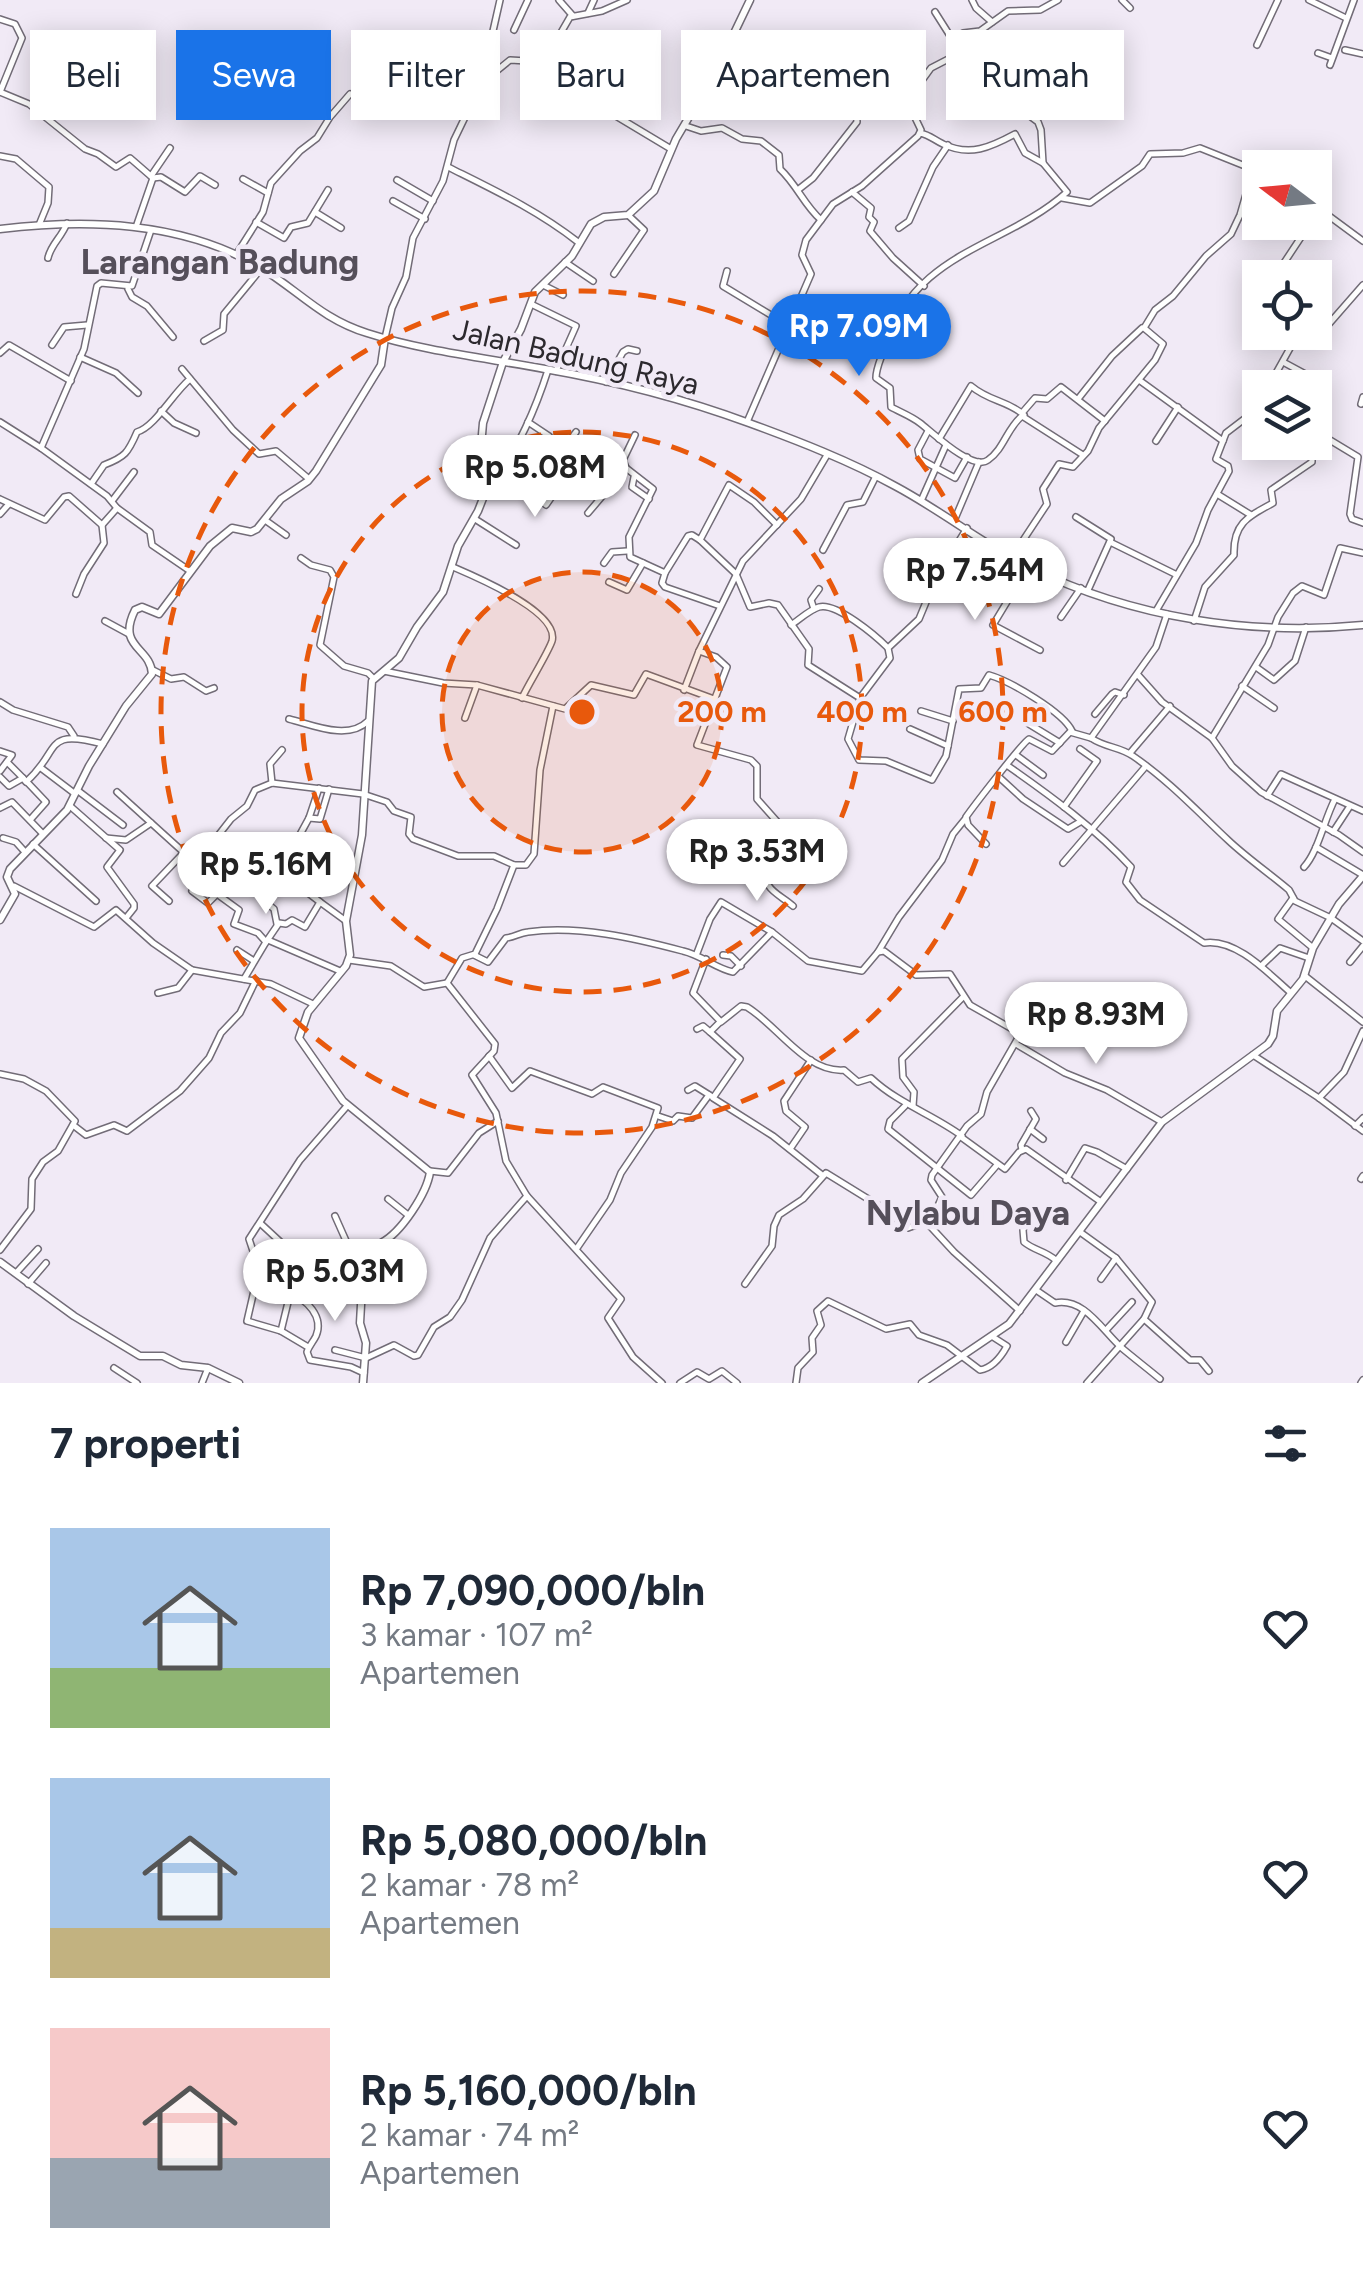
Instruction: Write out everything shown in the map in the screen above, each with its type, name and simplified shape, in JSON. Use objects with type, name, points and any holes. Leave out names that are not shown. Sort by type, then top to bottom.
[{"type":"street","points":[[493,30],[500,0]]},
{"type":"street","points":[[514,30],[528,0]]},
{"type":"street","points":[[559,0],[573,16]]},
{"type":"street","points":[[588,13],[594,0]]},
{"type":"street","points":[[564,30],[573,16],[627,0]]},
{"type":"street","points":[[546,486],[554,495],[546,505],[522,486],[494,474],[480,438],[503,362],[541,284],[565,262],[594,222],[628,214],[654,191],[672,148],[750,0]]},
{"type":"street","points":[[972,0],[992,22]]},
{"type":"street","points":[[980,30],[1008,11],[1040,10],[1058,0]]},
{"type":"street","points":[[1122,0],[1130,8]]},
{"type":"street","points":[[1258,45],[1278,0]]},
{"type":"street","points":[[1309,0],[1346,18]]},
{"type":"street","points":[[1318,53],[1331,62],[1354,0]]},
{"type":"street","points":[[935,12],[948,30]]},
{"type":"street","points":[[0,19],[15,24],[22,38],[0,92],[36,109],[85,149],[116,167],[130,158],[152,177],[185,192],[200,176],[215,185]]},
{"type":"street","points":[[1346,50],[1363,54]]},
{"type":"street","points":[[926,76],[931,68],[946,60]]},
{"type":"street","points":[[236,255],[266,206],[276,177],[300,150],[317,138],[350,94]]},
{"type":"street","points":[[214,688],[206,690],[184,677],[171,678],[154,670],[134,646],[129,623],[135,610],[142,607],[159,614],[181,580],[229,529],[237,527],[251,532],[281,498],[310,479],[381,365],[392,308],[406,277],[413,238],[448,167],[464,120]]},
{"type":"street","points":[[624,120],[672,148]]},
{"type":"street","points":[[798,190],[858,120]]},
{"type":"street","points":[[915,120],[920,133],[948,145],[982,151],[1016,134],[1025,153],[1043,162],[1067,191],[952,259],[924,286],[893,326],[876,373],[878,381],[890,390],[889,405],[946,445],[979,462],[989,460],[1009,428],[1035,398],[1047,399],[1058,387],[1105,421]]},
{"type":"street","points":[[1035,120],[1042,130],[1043,162]]},
{"type":"street","points":[[686,126],[701,131],[722,128],[742,139],[761,141],[779,155],[778,167],[821,220]]},
{"type":"street","points":[[747,422],[811,274],[802,249],[833,204],[920,133]]},
{"type":"street","points":[[899,228],[909,221],[933,167],[948,145]]},
{"type":"street","points":[[136,227],[152,177],[170,148]]},
{"type":"street","points":[[1061,197],[1090,202],[1142,166],[1150,154],[1200,148],[1242,165]]},
{"type":"street","points":[[0,156],[16,159],[48,187],[48,203],[39,225]]},
{"type":"street","points":[[448,167],[507,194],[578,242]]},
{"type":"street","points":[[243,180],[268,193]]},
{"type":"street","points":[[397,180],[433,201]]},
{"type":"street","points":[[256,222],[284,238],[292,226],[304,226],[328,190]]},
{"type":"street","points":[[852,192],[871,208],[869,217],[874,222],[870,230],[924,286]]},
{"type":"street","points":[[393,202],[425,220]]},
{"type":"street","points":[[1078,400],[1112,356],[1144,328],[1151,314],[1174,296],[1206,256],[1231,234],[1242,209]]},
{"type":"street","points":[[315,212],[341,228]]},
{"type":"street","points":[[614,274],[644,230],[628,214]]},
{"type":"street","points":[[1332,218],[1363,240]]},
{"type":"street","points":[[48,258],[51,246],[68,224]]},
{"type":"street","name":"Jalan Badung Raya","points":[[0,229],[68,224],[150,230],[236,255],[261,268],[314,308],[350,327],[385,338],[606,382],[747,422],[876,476],[1028,567],[1156,611],[1194,621],[1306,627],[1363,625]]},
{"type":"street","points":[[128,288],[135,280],[150,230]]},
{"type":"street","points":[[565,262],[593,281]]},
{"type":"street","points":[[204,341],[223,330],[224,314],[261,268]]},
{"type":"street","points":[[727,271],[723,286],[789,326]]},
{"type":"street","points":[[541,284],[564,296]]},
{"type":"street","points":[[40,448],[80,358],[98,285],[128,288]]},
{"type":"street","points":[[1332,320],[1363,285]]},
{"type":"street","points":[[128,288],[132,297],[147,306],[173,337]]},
{"type":"street","points":[[373,678],[404,653],[417,626],[446,586],[458,546],[494,474],[506,463],[576,326],[531,304]]},
{"type":"street","points":[[52,345],[64,327],[87,325]]},
{"type":"street","points":[[1012,557],[1047,504],[1043,489],[1059,464],[1075,466],[1088,452],[1105,421],[1163,344],[1144,328]]},
{"type":"street","points":[[0,353],[9,345],[71,381]]},
{"type":"street","points":[[1278,370],[1289,350]]},
{"type":"street","points":[[606,382],[623,352],[637,351]]},
{"type":"street","points":[[80,358],[116,373],[138,393]]},
{"type":"street","points":[[1282,362],[1297,370]]},
{"type":"street","points":[[182,368],[259,454],[276,450],[310,479]]},
{"type":"street","points":[[91,484],[106,463],[120,460],[131,448],[137,432],[148,428],[190,379]]},
{"type":"street","points":[[1139,380],[1223,441]]},
{"type":"street","points":[[938,439],[972,386],[988,400],[1009,404],[1082,455]]},
{"type":"street","points":[[1156,442],[1178,407]]},
{"type":"street","points":[[161,411],[196,433]]},
{"type":"street","points":[[1156,611],[1196,542],[1230,469],[1216,459],[1226,432],[1242,420]]},
{"type":"street","points":[[0,422],[91,484],[150,532],[154,547],[190,572]]},
{"type":"street","points":[[528,422],[549,436],[547,441]]},
{"type":"street","points":[[928,430],[917,455],[935,468],[955,478],[967,457]]},
{"type":"street","points":[[522,486],[557,439],[569,441],[576,432]]},
{"type":"street","points":[[635,436],[623,460],[626,468],[653,488],[633,528],[627,551],[666,572]]},
{"type":"street","points":[[1332,442],[1358,457],[1350,514],[1352,519],[1363,522]]},
{"type":"street","points":[[922,502],[946,445]]},
{"type":"street","points":[[684,690],[743,561],[800,499],[827,455]]},
{"type":"street","points":[[547,457],[598,498]]},
{"type":"street","points":[[1194,621],[1202,594],[1234,555],[1235,538],[1250,515],[1274,502],[1271,490],[1312,460]]},
{"type":"street","points":[[954,521],[979,462]]},
{"type":"street","points":[[588,513],[626,468]]},
{"type":"street","points":[[112,501],[134,472]]},
{"type":"street","points":[[823,550],[847,505],[863,502],[876,476]]},
{"type":"street","points":[[700,540],[729,484],[778,525]]},
{"type":"street","points":[[1217,494],[1250,515]]},
{"type":"street","points":[[0,499],[45,520],[69,496],[102,525],[104,544],[76,594]]},
{"type":"street","points":[[0,514],[9,504]]},
{"type":"street","points":[[102,525],[118,508]]},
{"type":"street","points":[[1061,616],[1084,589],[1111,538],[1076,517]]},
{"type":"street","points":[[474,518],[516,545]]},
{"type":"street","points":[[264,520],[286,535]]},
{"type":"street","points":[[888,648],[919,619],[936,578],[967,528]]},
{"type":"street","points":[[720,606],[662,583],[688,536],[700,540],[736,574],[750,607],[776,604],[809,649],[808,665],[860,698]]},
{"type":"street","points":[[1110,542],[1175,574]]},
{"type":"street","points":[[1212,738],[1298,588],[1302,586],[1322,595],[1327,592],[1340,548],[1363,553]]},
{"type":"street","points":[[604,563],[612,552],[627,551]]},
{"type":"street","points":[[301,558],[330,570],[334,576],[320,646],[344,666],[373,678],[360,846],[346,921],[349,960],[303,1020],[300,1042],[347,1106],[430,1171],[448,1172],[480,1133],[498,1121]]},
{"type":"street","points":[[609,582],[628,590],[643,563]]},
{"type":"street","points":[[453,566],[508,592],[551,629],[552,640],[522,698]]},
{"type":"street","points":[[1028,567],[992,625],[1040,650]]},
{"type":"street","points":[[814,610],[811,600],[819,588]]},
{"type":"street","points":[[791,625],[826,607],[853,620],[888,648],[890,658],[860,698],[848,739],[859,760],[886,761],[930,780],[946,756],[960,689],[979,689],[992,675],[1027,694],[1067,722],[1072,731],[1104,746],[1118,747],[1146,766],[1289,890],[1293,898],[1355,935],[1363,944],[1350,962]]},
{"type":"street","points":[[1092,738],[1156,647],[1167,614]]},
{"type":"street","points":[[105,621],[129,634]]},
{"type":"street","points":[[1256,667],[1274,680],[1295,661],[1306,627]]},
{"type":"street","points":[[699,651],[727,665],[698,745],[756,763],[757,799],[781,826],[760,856],[768,866],[764,879],[770,890],[793,906]]},
{"type":"street","points":[[154,670],[103,744],[70,806],[4,877],[14,886],[94,927],[114,910],[192,970],[256,980],[313,1004]]},
{"type":"street","points":[[384,670],[443,684],[477,686],[568,708],[591,685],[634,695],[646,674],[714,699]]},
{"type":"street","points":[[1138,675],[1162,702],[1212,738],[1232,766],[1267,796],[1363,852]]},
{"type":"street","points":[[465,718],[477,686]]},
{"type":"street","points":[[1242,686],[1274,708]]},
{"type":"street","points":[[1095,714],[1112,694],[1124,695]]},
{"type":"street","points":[[0,702],[68,727],[74,736]]},
{"type":"street","points":[[192,892],[208,903],[217,894],[222,884],[203,867],[204,852],[256,790],[272,783],[363,794],[387,802],[394,812],[411,817],[409,834],[413,840],[458,856],[494,856],[526,865],[534,854],[540,770],[552,706]]},
{"type":"street","points":[[1129,754],[1170,706]]},
{"type":"street","points":[[921,710],[953,721]]},
{"type":"street","points":[[288,719],[345,732],[370,719]]},
{"type":"street","points":[[1028,724],[1060,743]]},
{"type":"street","points":[[910,730],[948,746]]},
{"type":"street","points":[[697,954],[721,902],[772,932],[812,963],[862,970],[942,860],[953,834],[1027,739],[1052,751],[1072,731]]},
{"type":"street","points":[[0,751],[12,755],[0,774],[9,786],[41,768],[53,745],[74,736],[103,744]]},
{"type":"street","points":[[1064,806],[1097,762],[1080,749]]},
{"type":"street","points":[[272,783],[270,764],[282,750]]},
{"type":"street","points":[[1016,755],[1043,775]]},
{"type":"street","points":[[7,762],[46,802],[30,820]]},
{"type":"street","points":[[1008,766],[1064,806],[1131,868],[1126,882],[1140,900],[1204,943],[1217,942],[1261,966],[1291,993]]},
{"type":"street","points":[[1063,864],[1146,766]]},
{"type":"street","points":[[41,768],[123,825]]},
{"type":"street","points":[[1267,796],[1281,774],[1363,811]]},
{"type":"street","points":[[999,777],[1068,829],[1081,822]]},
{"type":"street","points":[[319,788],[292,853],[302,868],[299,886],[346,921]]},
{"type":"street","points":[[309,818],[320,818],[329,790]]},
{"type":"street","points":[[117,792],[191,860]]},
{"type":"street","points":[[1304,868],[1335,798]]},
{"type":"street","points":[[0,808],[12,802],[43,834]]},
{"type":"street","points":[[70,806],[120,850],[108,870],[134,906],[126,918]]},
{"type":"street","points":[[1333,832],[1350,806]]},
{"type":"street","points":[[966,817],[968,825],[986,844]]},
{"type":"street","points":[[106,838],[126,840],[151,823]]},
{"type":"street","points":[[3,838],[16,842],[25,852]]},
{"type":"street","points":[[33,844],[96,901]]},
{"type":"street","points":[[169,900],[152,886],[192,844],[204,852]]},
{"type":"street","points":[[922,1383],[993,1337],[1020,1311],[1162,1122],[1271,1039],[1277,1011],[1304,976],[1313,948],[1363,875],[1316,847]]},
{"type":"street","points":[[349,960],[391,966],[424,988],[447,982],[462,958],[474,954],[494,917],[514,864]]},
{"type":"street","points":[[0,920],[14,896],[14,886]]},
{"type":"street","points":[[217,894],[238,908],[235,925],[340,972]]},
{"type":"street","points":[[1293,898],[1278,919],[1313,948]]},
{"type":"street","points":[[262,900],[275,911],[278,924]]},
{"type":"street","points":[[244,979],[278,924],[292,920],[305,928],[320,902]]},
{"type":"street","points":[[1355,935],[1363,925]]},
{"type":"street","points":[[474,954],[488,962],[506,938],[563,930],[635,939],[697,954],[731,972],[772,932]]},
{"type":"street","points":[[1261,966],[1280,948],[1309,958]]},
{"type":"street","points":[[236,950],[254,961]]},
{"type":"street","points":[[878,952],[890,953],[916,975],[950,974],[970,1005],[1018,1034],[987,1092],[981,1114],[936,1167],[931,1180],[942,1196],[930,1228],[1020,1311]]},
{"type":"street","points":[[723,956],[731,956],[741,966]]},
{"type":"street","points":[[706,959],[694,994],[721,1022]]},
{"type":"street","points":[[158,992],[178,988],[192,970]]},
{"type":"street","points":[[1304,976],[1363,1022]]},
{"type":"street","points":[[73,1125],[84,1135],[114,1125],[126,1131],[168,1101],[209,1058],[221,1032],[240,1013],[256,980]]},
{"type":"street","points":[[447,982],[495,1044],[495,1049],[472,1074],[498,1121],[506,1161],[527,1196],[621,1299],[608,1318],[624,1346],[646,1372],[662,1383]]},
{"type":"street","points":[[963,996],[904,1054],[903,1077],[914,1092],[909,1106],[887,1128],[972,1195],[997,1165]]},
{"type":"street","points":[[710,1032],[742,1006],[747,1007],[811,1059],[831,1071],[844,1070],[858,1082],[870,1078],[962,1136],[997,1165],[1008,1169],[1022,1150]]},
{"type":"street","points":[[657,1116],[673,1121],[678,1116],[692,1118],[740,1059],[703,1026],[698,1029]]},
{"type":"street","points":[[1319,1098],[1344,1072],[1363,1031]]},
{"type":"street","points":[[1016,1044],[1162,1122]]},
{"type":"street","points":[[489,1056],[512,1088],[530,1071],[592,1094],[601,1087],[658,1108],[657,1116],[621,1172],[610,1200],[577,1248]]},
{"type":"street","points":[[1252,1056],[1363,1131]]},
{"type":"street","points":[[790,1148],[805,1127],[786,1111],[784,1101],[811,1059]]},
{"type":"street","points":[[0,1074],[24,1078],[50,1094],[60,1108],[73,1116],[73,1125],[58,1151],[32,1179],[32,1209],[0,1250]]},
{"type":"street","points":[[688,1090],[692,1086],[711,1096],[790,1148],[822,1175]]},
{"type":"street","points":[[308,1346],[281,1331],[247,1321],[259,1268],[249,1238],[300,1160],[347,1106]]},
{"type":"street","points":[[1022,1150],[1020,1145],[1036,1119],[1031,1111]]},
{"type":"street","points":[[1355,1126],[1363,1118]]},
{"type":"street","points":[[1030,1129],[1043,1138]]},
{"type":"street","points":[[1066,1180],[1085,1148],[1127,1169]]},
{"type":"street","points":[[1022,1150],[1026,1149],[1102,1203]]},
{"type":"street","points":[[351,1252],[382,1242],[424,1195],[430,1171]]},
{"type":"street","points":[[746,1284],[772,1246],[779,1216],[803,1198],[822,1175],[831,1174],[908,1228],[930,1220]]},
{"type":"street","points":[[335,1350],[366,1358],[394,1345],[418,1355],[434,1327],[450,1317],[462,1300],[490,1238],[527,1196]]},
{"type":"street","points":[[388,1199],[408,1215]]},
{"type":"street","points":[[335,1216],[362,1287],[360,1323],[365,1334],[366,1358],[363,1383]]},
{"type":"street","points":[[1027,1221],[1024,1242],[1057,1261]]},
{"type":"street","points":[[259,1223],[287,1248]]},
{"type":"street","points":[[1080,1232],[1116,1258],[1151,1299],[1144,1319],[1088,1383]]},
{"type":"street","points":[[16,1274],[38,1249]]},
{"type":"street","points":[[1101,1279],[1116,1258]]},
{"type":"street","points":[[0,1262],[140,1356],[163,1356],[181,1365],[208,1368],[240,1383]]},
{"type":"street","points":[[28,1284],[46,1263]]},
{"type":"street","points":[[259,1268],[290,1294],[302,1298],[316,1316],[317,1331],[308,1346],[310,1360],[352,1366],[364,1372]]},
{"type":"street","points":[[1036,1290],[1055,1303],[1064,1301],[1084,1311],[1160,1379]]},
{"type":"street","points":[[281,1331],[290,1294]]},
{"type":"street","points":[[796,1383],[798,1368],[812,1354],[812,1338],[820,1328],[817,1311],[830,1301],[886,1329],[910,1324],[919,1335],[947,1344],[980,1370],[988,1368],[1007,1346],[993,1337]]},
{"type":"street","points":[[1107,1329],[1132,1302]]},
{"type":"street","points":[[1066,1342],[1084,1311]]},
{"type":"street","points":[[1144,1319],[1190,1360],[1200,1360],[1209,1371]]},
{"type":"street","points":[[114,1368],[136,1383]]},
{"type":"street","points":[[202,1383],[208,1368]]},
{"type":"street","points":[[680,1383],[698,1372],[709,1380],[722,1371],[736,1383]]},
{"type":"district","name":"Larangan Badung","points":[[220,262]]},
{"type":"district","name":"Nylabu Daya","points":[[968,1213]]}]
